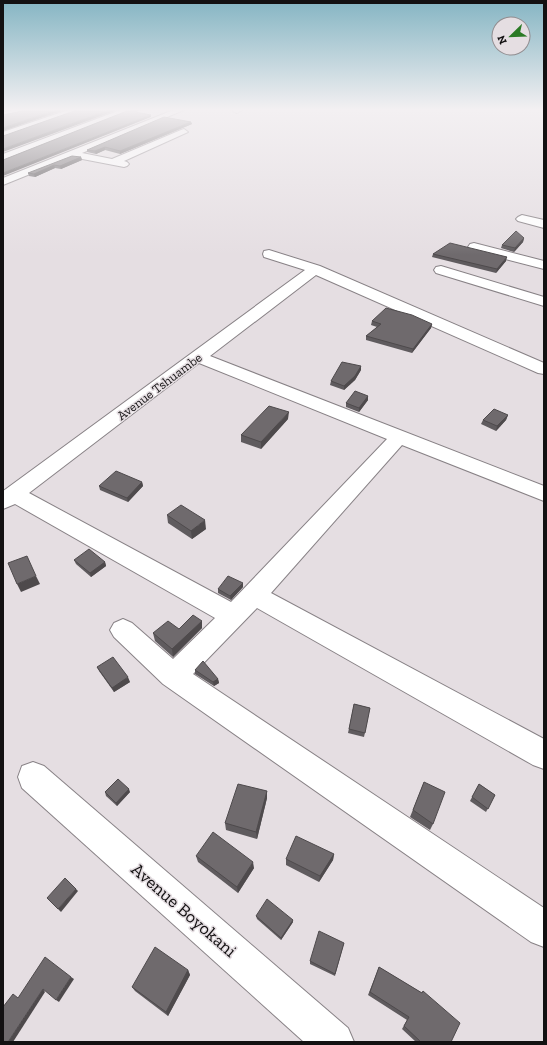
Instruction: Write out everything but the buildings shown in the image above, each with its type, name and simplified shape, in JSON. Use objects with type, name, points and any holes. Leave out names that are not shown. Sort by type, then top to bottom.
[{"type":"street","points":[[3,182],[63,158]]},
{"type":"street","points":[[91,158],[124,164]]},
{"type":"street","points":[[113,162],[123,158]]},
{"type":"street","points":[[522,219],[544,224]]},
{"type":"street","points":[[474,247],[544,265]]},
{"type":"street","points":[[269,254],[315,269],[544,369]]},
{"type":"street","name":"Avenue Tshuambe","points":[[8,498],[315,269]]},
{"type":"street","points":[[440,270],[544,302]]},
{"type":"street","points":[[198,357],[544,494]]},
{"type":"street","points":[[173,676],[254,595],[400,436]]},
{"type":"street","points":[[8,498],[234,616]]},
{"type":"street","points":[[254,595],[544,755]]},
{"type":"street","points":[[123,630],[173,676],[544,929]]},
{"type":"street","name":"Avenue Boyokani","points":[[33,778],[334,1042]]}]
